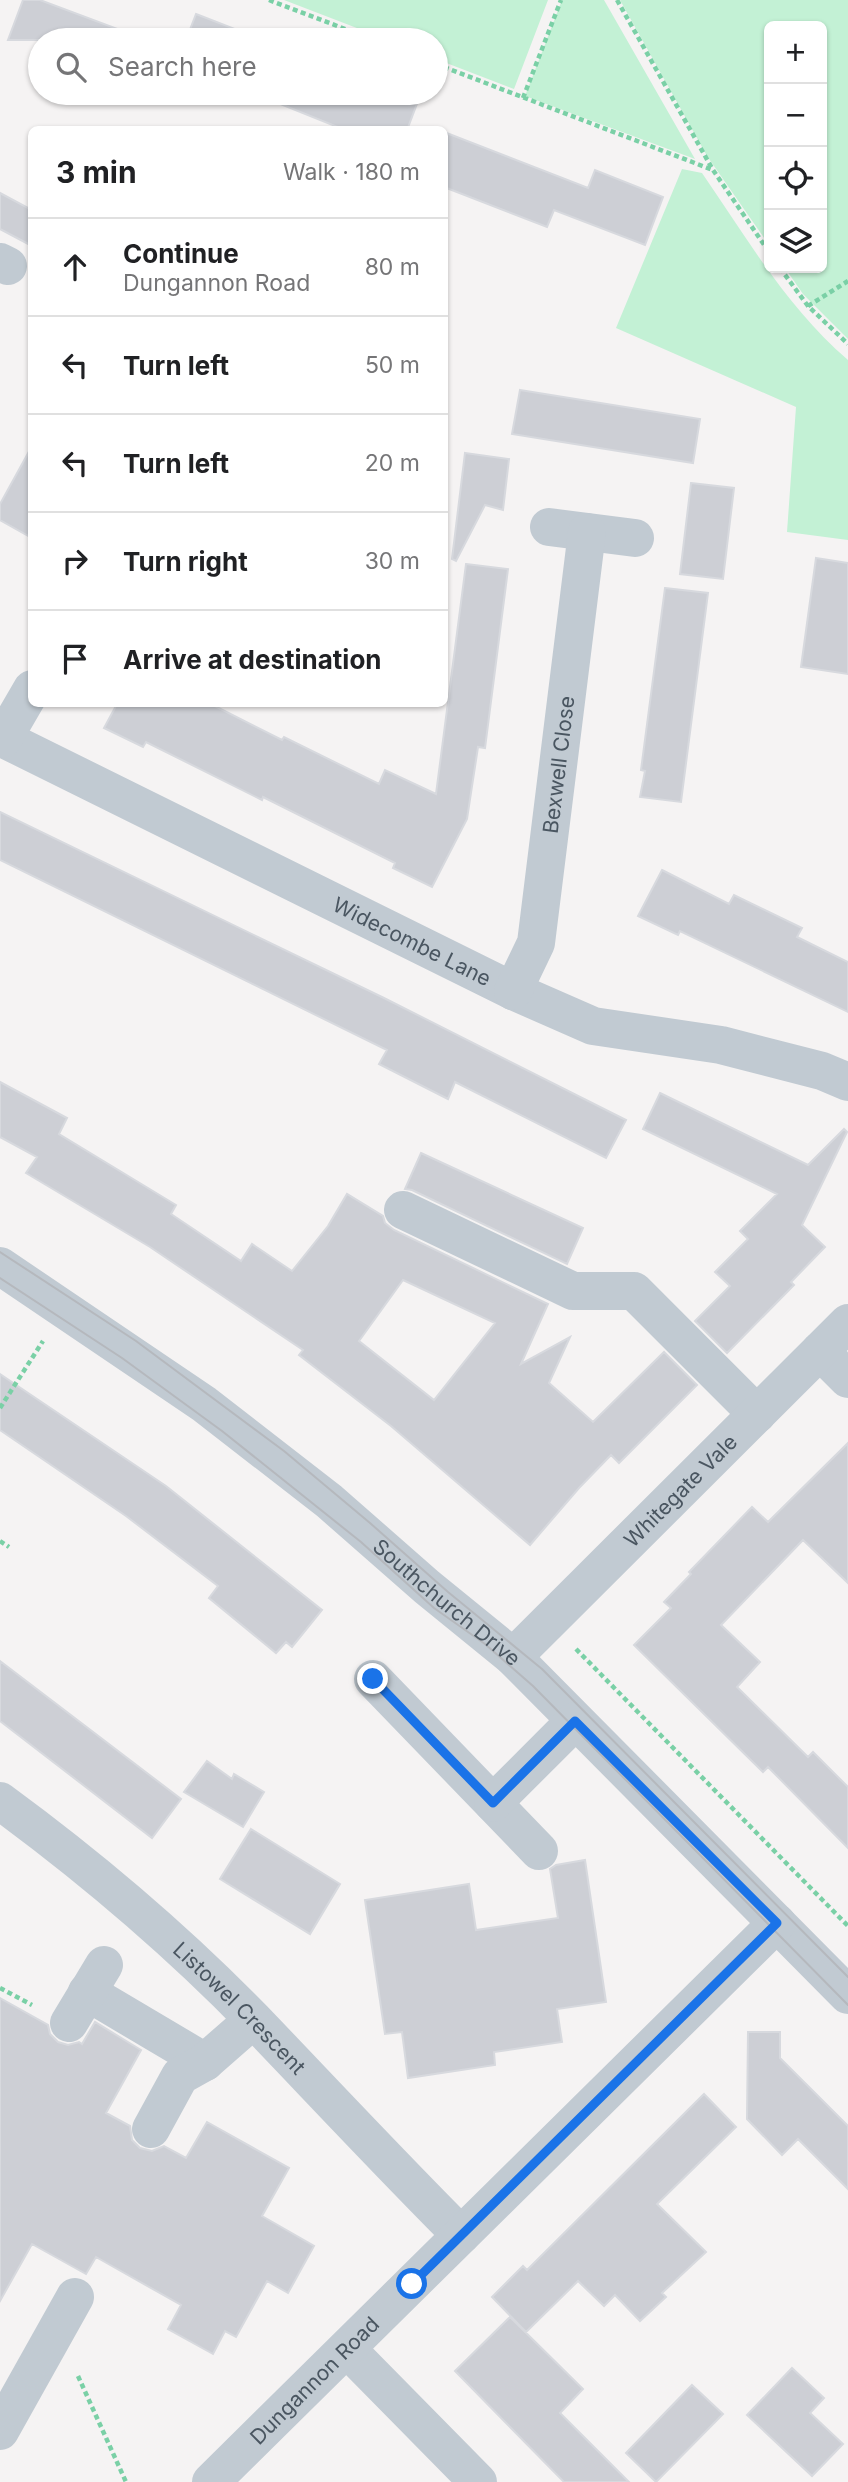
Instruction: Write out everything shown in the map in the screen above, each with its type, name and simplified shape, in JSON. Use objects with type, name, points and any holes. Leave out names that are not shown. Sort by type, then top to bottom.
[{"type":"street","points":[[549,527],[635,538]]},
{"type":"street","name":"Bexwell Close","points":[[513,991],[536,943],[587,532]]},
{"type":"street","points":[[2,738],[28,696]]},
{"type":"street","name":"Widecombe Lane","points":[[2,738],[513,991],[593,1026],[721,1045],[822,1071],[848,1082]]},
{"type":"street","points":[[403,1210],[573,1291],[634,1291],[757,1414]]},
{"type":"street","name":"Southchurch Drive","points":[[0,1266],[204,1404],[318,1493],[513,1657],[848,1995]]},
{"type":"street","name":"Whitegate Vale","points":[[513,1657],[848,1323]]},
{"type":"street","points":[[820,1351],[848,1379]]},
{"type":"street","points":[[373,1679],[539,1851]]},
{"type":"street","points":[[493,1803],[575,1721]]},
{"type":"street","name":"Listowel Crescent","points":[[0,1801],[109,1885],[253,2020],[461,2235]]},
{"type":"street","name":"Dungannon Road","points":[[211,2482],[777,1923]]},
{"type":"street","points":[[87,1993],[205,2062]]},
{"type":"street","points":[[151,2129],[180,2076],[205,2062],[253,2020]]},
{"type":"street","points":[[0,2431],[75,2297]]},
{"type":"street","points":[[346,2349],[478,2482]]},
{"type":"path","points":[[269,0],[342,28]]},
{"type":"path","points":[[523,97],[561,0]]},
{"type":"path","points":[[617,0],[713,170],[764,245]]},
{"type":"path","points":[[448,69],[713,170]]},
{"type":"path","points":[[784,273],[808,306],[848,344]]},
{"type":"path","points":[[808,306],[848,281]]},
{"type":"path","points":[[0,1408],[65,1308]]},
{"type":"path","points":[[0,1541],[9,1547]]},
{"type":"path","points":[[575,1648],[848,1926]]},
{"type":"path","points":[[44,2352],[76,2370],[126,2482]]},
{"type":"green space","points":[[284,0],[548,0],[514,89],[448,64],[448,28],[357,28]]},
{"type":"green space","points":[[562,0],[604,0],[695,159],[525,96]]},
{"type":"green space","points":[[620,0],[848,0],[848,339],[803,294],[788,273],[827,273],[827,21],[764,21],[764,238],[707,156]]},
{"type":"green space","points":[[682,169],[702,173],[764,263],[764,273],[771,273],[806,318],[848,360],[848,540],[787,532],[796,407],[616,328]]},
{"type":"building","points":[[23,0],[40,0],[115,28],[28,28],[28,40],[8,40]]},
{"type":"building","points":[[196,14],[232,28],[191,28]]},
{"type":"building","points":[[283,105],[416,105],[409,126],[335,126]]},
{"type":"building","points":[[448,134],[588,188],[595,170],[663,197],[645,245],[554,210],[547,227],[448,189]]},
{"type":"building","points":[[0,193],[28,208],[28,244],[0,229]]},
{"type":"building","points":[[520,390],[700,419],[693,463],[512,434]]},
{"type":"building","points":[[28,453],[28,536],[0,520],[0,504]]},
{"type":"building","points":[[465,453],[509,459],[503,510],[485,505],[456,561],[452,559]]},
{"type":"building","points":[[691,483],[734,488],[723,579],[680,574]]},
{"type":"building","points":[[816,558],[848,563],[848,674],[801,667]]},
{"type":"building","points":[[466,564],[508,569],[485,748],[478,747],[467,819],[432,887],[393,868],[395,863],[263,797],[262,800],[146,742],[143,747],[104,728],[115,707],[217,707],[379,784],[385,770],[436,794]]},
{"type":"building","points":[[665,588],[708,593],[681,802],[640,797],[645,771],[641,770]]},
{"type":"building","points":[[0,812],[384,998],[626,1120],[606,1158],[455,1082],[448,1099],[379,1064],[387,1050],[0,860]]},
{"type":"building","points":[[662,870],[729,904],[734,895],[802,928],[797,937],[848,962],[848,1012],[680,931],[678,935],[638,916]]},
{"type":"building","points":[[0,1082],[67,1118],[59,1134],[176,1205],[171,1214],[241,1261],[252,1244],[292,1271],[328,1226],[347,1194],[383,1216],[385,1223],[394,1230],[548,1304],[521,1364],[570,1337],[549,1383],[593,1422],[664,1352],[697,1385],[619,1463],[611,1455],[530,1545],[391,1426],[299,1355],[303,1350],[150,1247],[26,1173],[37,1157],[0,1137]],"holes":[[[403,1280],[495,1323],[434,1400],[359,1341]]]},
{"type":"building","points":[[660,1093],[808,1165],[844,1129],[847,1132],[802,1225],[825,1247],[791,1282],[794,1285],[727,1353],[695,1321],[730,1286],[715,1272],[748,1239],[740,1231],[777,1194],[643,1129]]},
{"type":"building","points":[[421,1153],[583,1228],[567,1264],[405,1189]]},
{"type":"building","points":[[0,1374],[166,1486],[322,1610],[292,1647],[286,1642],[276,1653],[209,1598],[218,1586],[126,1516],[0,1430]]},
{"type":"building","points":[[848,1443],[848,1583],[803,1540],[721,1625],[760,1662],[737,1687],[808,1757],[813,1752],[848,1787],[848,1848],[768,1767],[763,1772],[634,1645],[671,1608],[664,1602],[691,1574],[689,1572],[752,1507],[768,1522]]},
{"type":"building","points":[[0,1661],[181,1799],[152,1838],[0,1721]]},
{"type":"building","points":[[207,1761],[232,1779],[234,1774],[264,1792],[243,1827],[184,1792]]},
{"type":"building","points":[[251,1829],[340,1884],[310,1934],[220,1879]]},
{"type":"building","points":[[585,1860],[606,2002],[557,2009],[562,2042],[494,2052],[495,2065],[408,2078],[402,2032],[385,2034],[365,1900],[469,1884],[476,1930],[558,1918],[550,1869],[556,1865]]},
{"type":"building","points":[[0,1998],[48,2025],[50,2034],[58,2042],[68,2045],[79,2042],[82,2044],[95,2022],[141,2050],[106,2113],[130,2126],[132,2140],[140,2148],[152,2151],[164,2146],[186,2158],[207,2122],[289,2168],[262,2216],[314,2246],[288,2293],[267,2281],[236,2337],[225,2331],[213,2354],[168,2329],[181,2305],[96,2257],[86,2274],[32,2244],[0,2301]]},
{"type":"building","points":[[748,2032],[780,2032],[780,2058],[848,2126],[848,2189],[798,2139],[782,2155],[747,2119]]},
{"type":"building","points":[[704,2094],[736,2127],[657,2204],[706,2252],[662,2293],[666,2297],[640,2321],[615,2295],[604,2306],[578,2281],[526,2332],[492,2297],[523,2266],[527,2270]]},
{"type":"building","points":[[510,2317],[583,2389],[560,2413],[629,2482],[564,2482],[455,2371]]},
{"type":"building","points":[[792,2368],[824,2398],[810,2413],[843,2444],[812,2476],[747,2415]]},
{"type":"building","points":[[692,2385],[723,2414],[656,2482],[626,2453]]},
{"type":"tram line","points":[[0,1252],[136,1341],[284,1451],[542,1669],[848,1977]]},
{"type":"tram line","points":[[0,1278],[122,1358],[222,1431],[361,1542],[434,1608],[485,1644],[533,1686],[848,2005]]},
{"type":"route","points":[[373,1679],[493,1803],[575,1721],[777,1923],[412,2284]]}]
